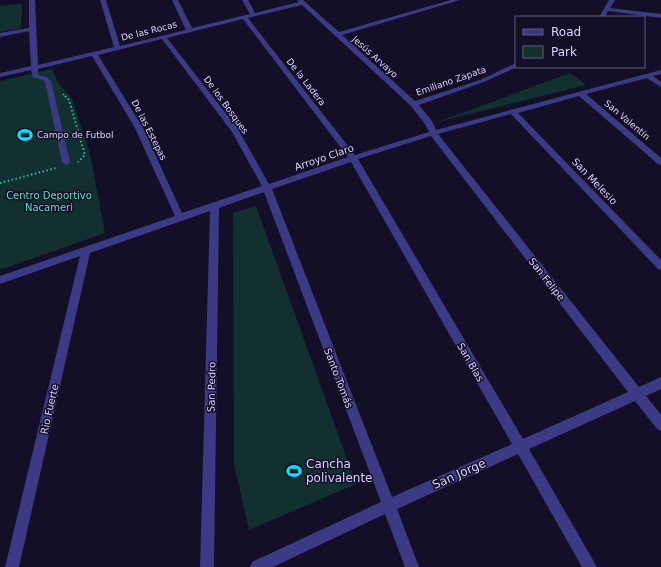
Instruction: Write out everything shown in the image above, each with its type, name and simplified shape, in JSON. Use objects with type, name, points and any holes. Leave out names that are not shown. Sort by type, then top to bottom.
[{"type":"street","points":[[32,0],[34,68],[36,76],[44,78],[48,81],[66,162]]},
{"type":"street","points":[[103,0],[117,48]]},
{"type":"street","points":[[175,0],[190,31]]},
{"type":"street","points":[[245,0],[254,14]]},
{"type":"street","points":[[337,36],[457,0]]},
{"type":"street","points":[[602,16],[612,0]]},
{"type":"street","name":"De las Rocas","points":[[0,75],[190,31],[301,1]]},
{"type":"street","name":"Jesús Arvayo","points":[[301,1],[337,36],[414,104],[429,123],[433,133]]},
{"type":"street","points":[[606,8],[661,16]]},
{"type":"street","name":"De la Ladera","points":[[244,17],[353,158]]},
{"type":"street","points":[[0,35],[32,29]]},
{"type":"street","name":"De los Bosques","points":[[163,37],[235,131],[267,188]]},
{"type":"street","name":"De las Estepas","points":[[94,54],[139,128],[180,218]]},
{"type":"street","name":"Emiliano Zapata","points":[[414,104],[482,81],[515,65]]},
{"type":"street","name":"Arroyo Claro","points":[[0,280],[215,207],[353,158],[433,133],[661,72]]},
{"type":"street","points":[[649,76],[661,85]]},
{"type":"street","name":"San Valentín","points":[[581,94],[661,162]]},
{"type":"street","name":"San Melesio","points":[[513,112],[661,266]]},
{"type":"street","name":"San Felipe","points":[[433,133],[661,425]]},
{"type":"street","name":"San Blas","points":[[353,158],[590,567]]},
{"type":"street","name":"Santo Tomás","points":[[267,188],[412,567]]},
{"type":"street","name":"San Pedro","points":[[207,567],[215,207]]},
{"type":"street","name":"Rio Fuerte","points":[[12,567],[86,250]]},
{"type":"street","name":"San Jorge","points":[[257,567],[388,506],[661,383]]},
{"type":"green space","points":[[22,4],[21,28],[0,32],[0,6]]},
{"type":"green space","name":"Centro Deportivo Nacameri","points":[[52,69],[59,84],[72,99],[90,154],[105,233],[0,270],[0,81]]},
{"type":"green space","points":[[570,73],[586,85],[438,122]]},
{"type":"green space","points":[[256,206],[356,484],[249,530],[234,464],[233,213]]},
{"type":"place","name":"Campo de Futbol","points":[[25,135]]},
{"type":"place","name":"Cancha polivalente","points":[[294,471]]}]
